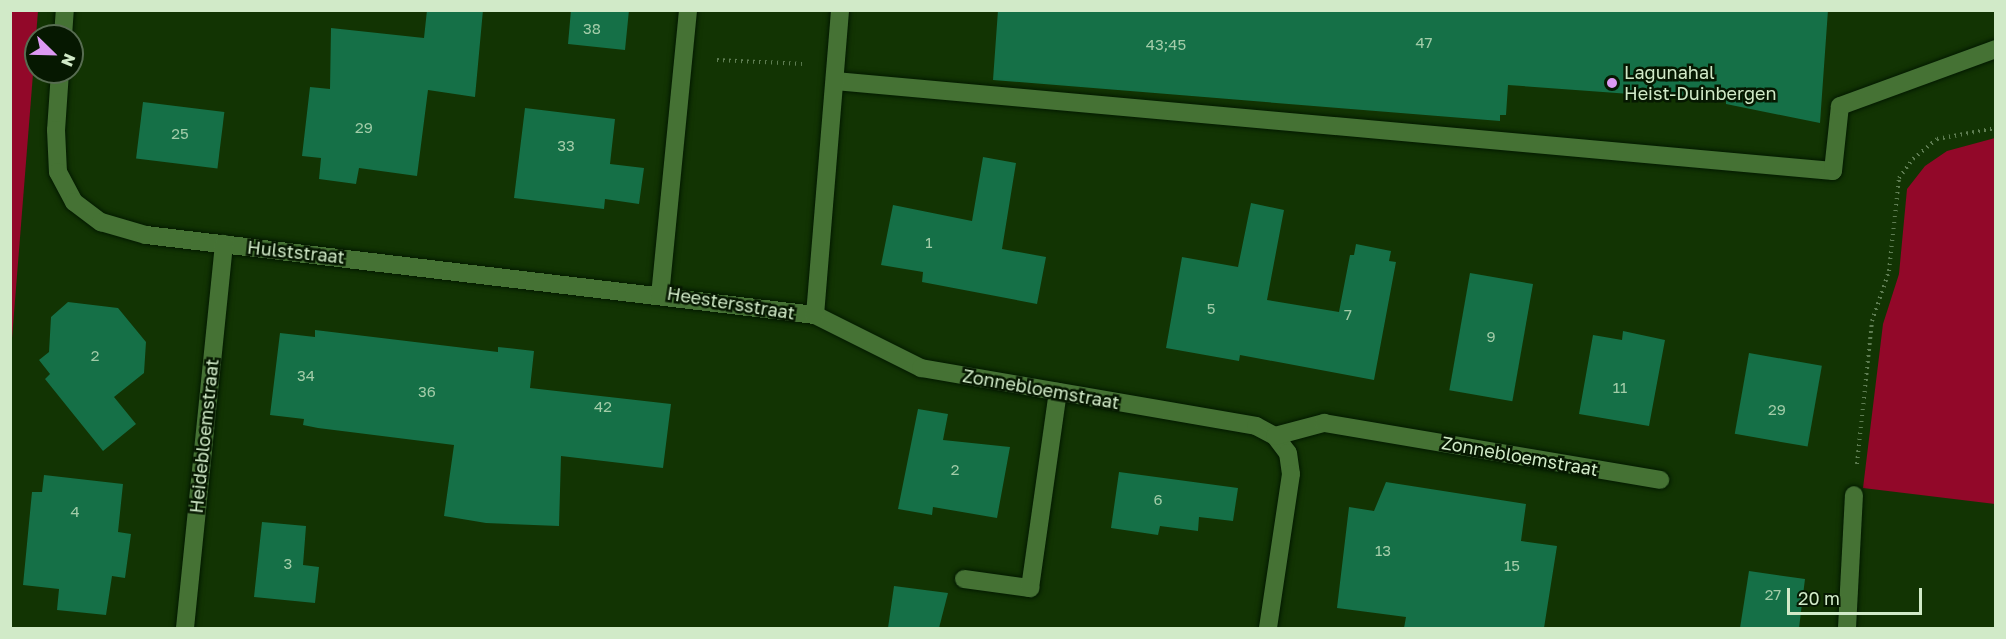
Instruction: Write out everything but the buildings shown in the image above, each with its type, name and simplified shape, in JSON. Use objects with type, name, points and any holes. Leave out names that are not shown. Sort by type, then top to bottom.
[{"type":"street","name":"Heestersstraat","points":[[688,10],[660,296],[815,315],[840,10]]},
{"type":"street","points":[[835,74],[1833,171],[1840,106],[1995,49]]},
{"type":"street","name":"Hulststraat","points":[[59,84],[56,130],[58,172],[74,202],[101,222],[146,235],[660,296]]},
{"type":"street","name":"Heidebloemstraat","points":[[185,628],[224,244]]},
{"type":"street","name":"Zonnebloemstraat","points":[[815,315],[921,368],[1256,426],[1275,436],[1324,423],[1660,480]]},
{"type":"street","points":[[964,579],[1030,588],[1058,392]]},
{"type":"street","points":[[1268,628],[1291,474],[1288,453],[1275,436]]},
{"type":"street","points":[[1847,628],[1854,495]]},
{"type":"path","points":[[683,59],[835,74]]},
{"type":"path","points":[[1854,495],[1872,321],[1889,271],[1899,178],[1913,159],[1937,139],[1995,128]]},
{"type":"shaded area","points":[[10,11],[38,11],[37,24],[24,24],[24,84],[32,84],[11,351]]},
{"type":"shaded area","points":[[1995,138],[1995,504],[1863,488],[1883,324],[1899,274],[1907,189],[1925,166],[1947,151]]},
{"type":"place","name":"Lagunahal Heist-Duinbergen","points":[[1612,83]]}]
